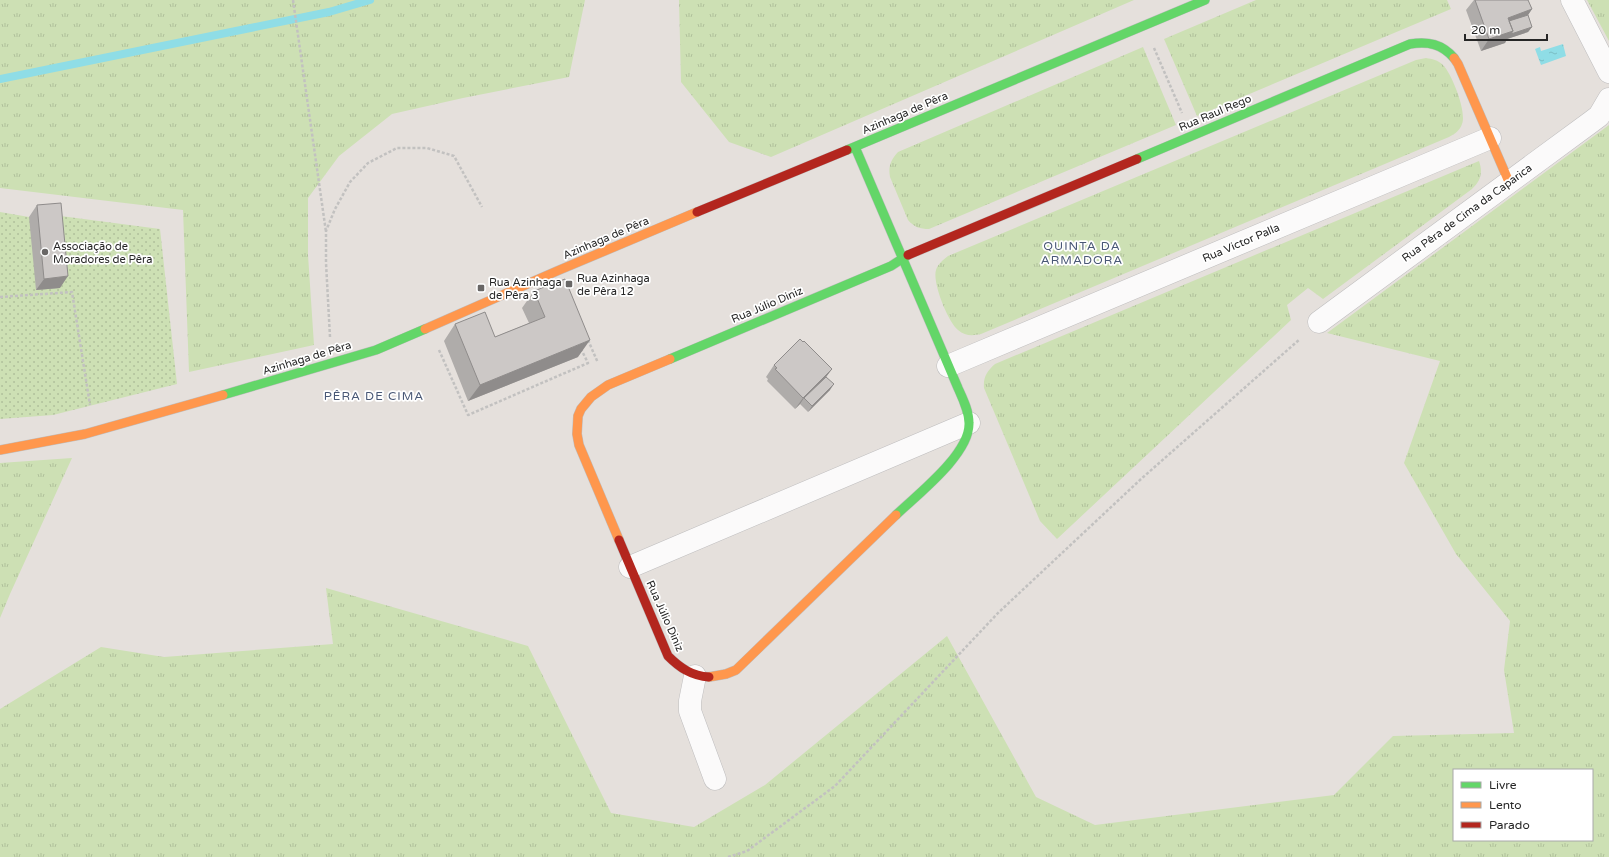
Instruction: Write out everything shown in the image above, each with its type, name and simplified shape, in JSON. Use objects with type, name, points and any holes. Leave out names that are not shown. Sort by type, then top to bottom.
[{"type":"street","name":"Azinhaga de Pêra","points":[[0,450],[85,434],[332,364],[376,350],[564,268],[1205,0]]},
{"type":"street","points":[[1572,0],[1609,72]]},
{"type":"street","name":"Rua Raul Rego","points":[[902,258],[1410,44],[1420,42],[1438,44],[1453,55],[1490,138]]},
{"type":"street","name":"Rua Pêra de Cima da Caparica","points":[[1319,322],[1599,116],[1609,99]]},
{"type":"street","points":[[1490,138],[1508,182]]},
{"type":"street","name":"Rua Victor Palla","points":[[948,366],[1490,138]]},
{"type":"street","name":"Rua Júlio Diniz","points":[[855,147],[964,402],[969,423],[965,442],[953,460],[736,670],[725,676],[714,678],[695,676],[677,666],[668,656],[578,445],[576,431],[577,417],[582,405],[592,394],[608,385],[891,266],[902,258]]},
{"type":"street","points":[[630,567],[969,423]]},
{"type":"street","points":[[695,676],[690,700],[690,711],[715,778]]},
{"type":"path","points":[[293,0],[326,236]]},
{"type":"path","points":[[1152,43],[1182,114]]},
{"type":"path","points":[[332,364],[326,263],[326,231],[335,209],[350,182],[368,163],[398,148],[428,148],[454,156],[482,207]]},
{"type":"path","points":[[0,296],[72,292],[90,406]]},
{"type":"path","points":[[429,327],[468,415],[588,363],[578,342]]},
{"type":"path","points":[[586,334],[608,385]]},
{"type":"path","points":[[728,857],[747,851],[836,786],[998,613],[1141,478],[1302,337]]},
{"type":"green space","points":[[0,0],[585,0],[569,77],[392,114],[339,156],[308,198],[308,255],[314,345],[189,372],[183,210],[0,188]]},
{"type":"green space","points":[[679,0],[1134,0],[771,157],[729,142],[681,82]]},
{"type":"green space","points":[[1256,0],[1447,0],[1451,9],[1197,116],[1164,39]]},
{"type":"green space","points":[[1587,0],[1609,0],[1609,41]]},
{"type":"green space","points":[[1143,47],[1176,125],[929,229],[917,227],[908,220],[890,177],[889,170],[891,163],[898,152]]},
{"type":"green space","points":[[1426,58],[1433,59],[1441,63],[1447,70],[1461,102],[1463,118],[1462,124],[1457,132],[1451,136],[981,334],[972,335],[963,333],[954,326],[950,319],[942,302],[935,276],[938,266],[948,256],[1416,60]]},
{"type":"green space","points":[[1609,125],[1609,857],[0,857],[0,709],[101,647],[164,657],[333,644],[326,588],[528,646],[611,813],[694,827],[765,785],[947,636],[1036,797],[1095,825],[1334,795],[1393,736],[1514,733],[1504,670],[1510,621],[1456,554],[1404,463],[1440,361],[1327,333]]},
{"type":"green space","points":[[1479,161],[1481,173],[1479,180],[1472,189],[1323,299],[1308,288],[1287,305],[1291,320],[1057,539],[1040,521],[984,388],[986,374],[995,364]]},
{"type":"green space","points":[[0,212],[29,217],[53,215],[160,229],[177,384],[53,415],[0,419]]},
{"type":"green space","points":[[72,458],[10,594],[0,618],[0,463]]},
{"type":"water","points":[[1563,44],[1566,56],[1541,65],[1535,49],[1540,47],[1541,51]]},
{"type":"building","points":[[1475,0],[1528,0],[1532,9],[1508,18],[1513,31],[1489,39]]},
{"type":"building","points":[[1528,15],[1532,27],[1511,34],[1513,31],[1509,21]]},
{"type":"building","points":[[61,203],[68,276],[44,279],[37,205]]},
{"type":"building","points":[[565,279],[590,340],[480,385],[455,324],[485,312],[495,337],[545,317],[534,291]]},
{"type":"building","points":[[800,339],[803,342],[804,341],[832,369],[803,398],[775,369],[777,368],[774,365]]},
{"type":"building","points":[[826,377],[834,384],[812,406],[804,398]]},
{"type":"waterway","points":[[0,79],[329,12],[370,0]]},
{"type":"traffic: fast","points":[[847,150],[1205,0]]},
{"type":"traffic: fast","points":[[1137,159],[1410,44],[1429,43],[1445,49],[1454,58]]},
{"type":"traffic: fast","points":[[855,147],[964,401],[969,419],[967,435],[961,448],[952,460],[929,485],[896,515]]},
{"type":"traffic: fast","points":[[670,359],[891,266],[908,255]]},
{"type":"traffic: fast","points":[[223,395],[376,350],[425,329]]},
{"type":"traffic: slow","points":[[1454,58],[1458,64],[1509,182]]},
{"type":"traffic: slow","points":[[425,329],[697,212]]},
{"type":"traffic: slow","points":[[619,540],[579,445],[577,434],[578,416],[581,409],[591,397],[608,385],[670,359]]},
{"type":"traffic: slow","points":[[0,450],[85,434],[223,395]]},
{"type":"traffic: slow","points":[[709,677],[726,674],[736,670],[896,515]]},
{"type":"traffic: jam","points":[[697,212],[847,150]]},
{"type":"traffic: jam","points":[[908,255],[1137,159]]},
{"type":"traffic: jam","points":[[619,540],[668,656],[687,671],[697,675],[709,677]]},
{"type":"place","name":"Associação de Moradores de Pêra","points":[[45,252]]},
{"type":"place","name":"Rua Azinhaga de Pêra 12","points":[[569,284]]},
{"type":"place","name":"Rua Azinhaga de Pêra 3","points":[[481,288]]},
{"type":"district","name":"QUINTA DA ARMADORA","points":[[1082,253]]},
{"type":"district","name":"PÊRA DE CIMA","points":[[374,396]]}]
